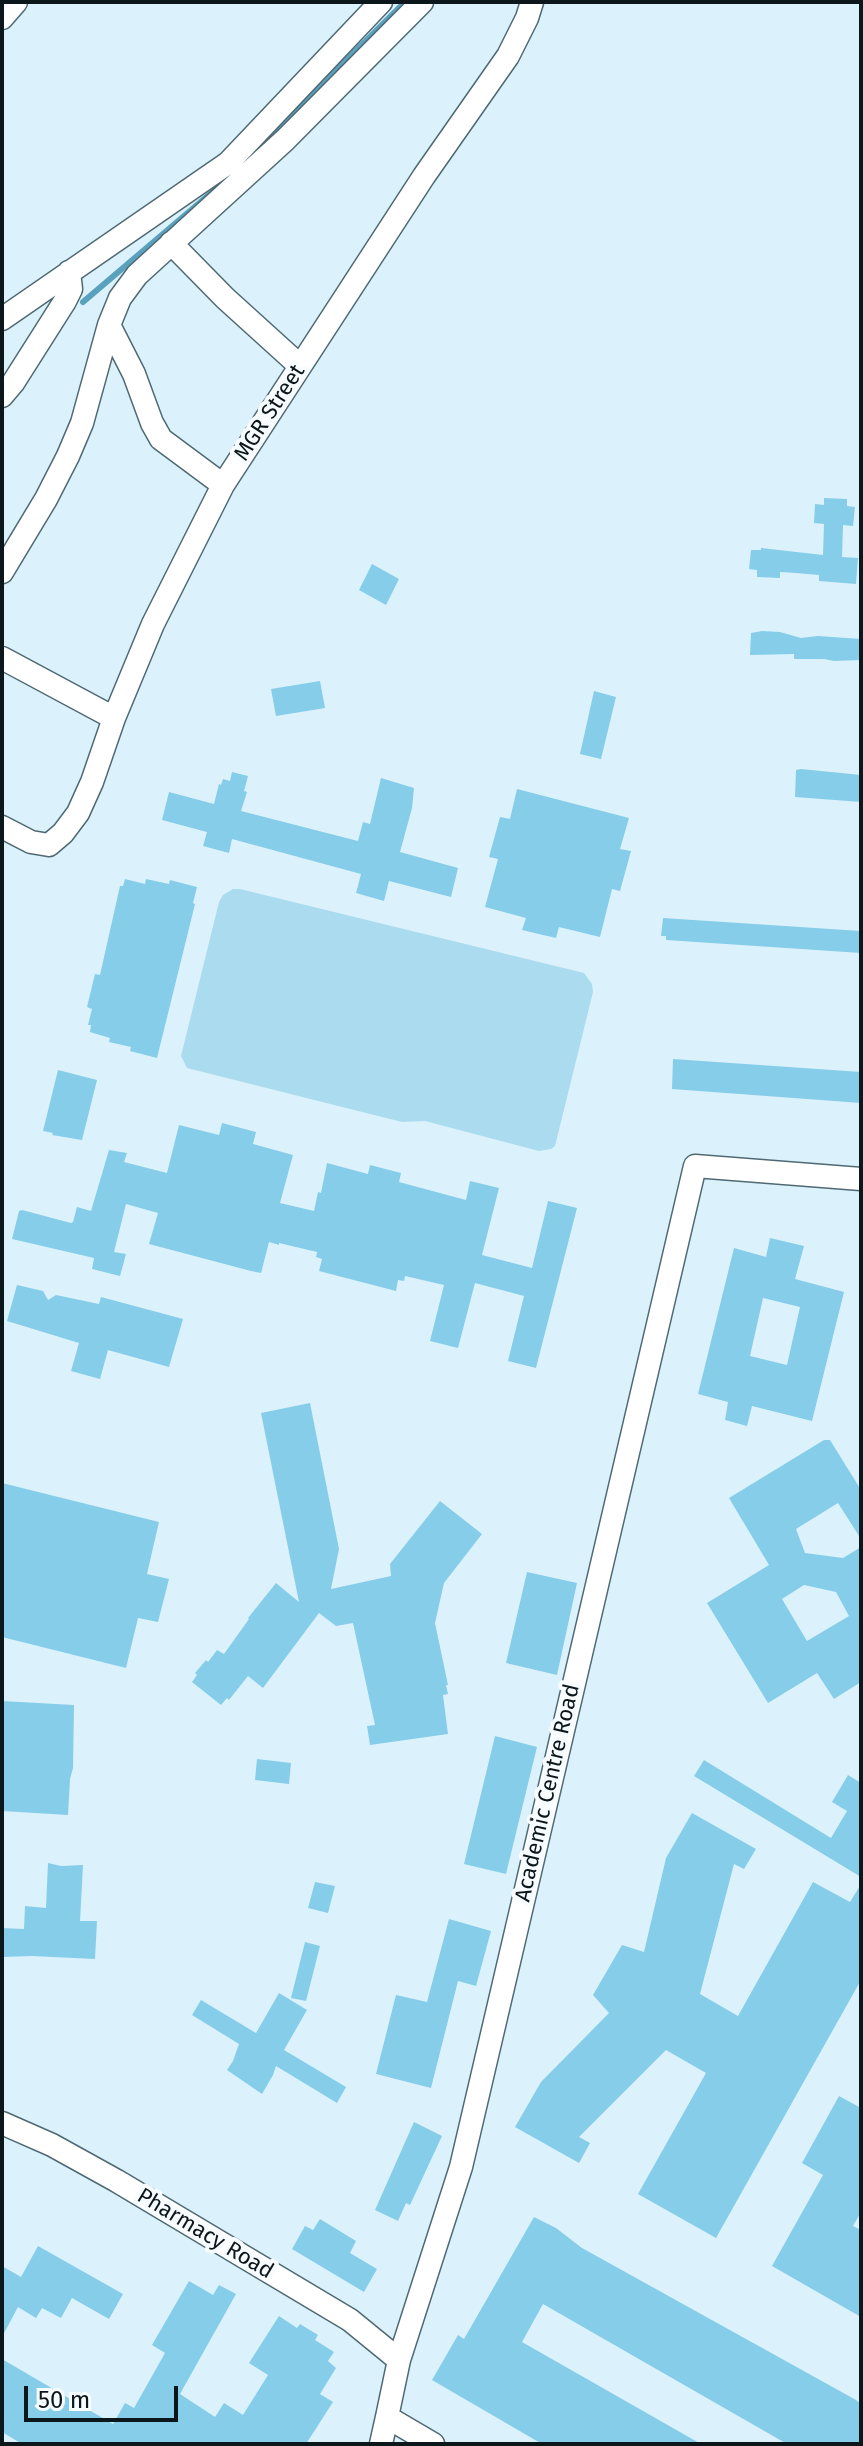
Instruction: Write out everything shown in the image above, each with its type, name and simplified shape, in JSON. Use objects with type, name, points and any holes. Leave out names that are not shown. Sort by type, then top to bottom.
[{"type":"street","points":[[2,18],[16,2]]},
{"type":"street","points":[[2,319],[228,163],[381,2]]},
{"type":"street","points":[[2,572],[68,456],[82,423],[109,325],[120,298],[137,275],[285,140],[422,2]]},
{"type":"street","name":"MGR Street","points":[[2,827],[31,842],[49,845],[78,813],[153,624],[223,485],[424,176],[508,56],[532,2]]},
{"type":"street","points":[[171,243],[225,298],[300,366]]},
{"type":"street","points":[[2,396],[65,301],[71,289],[69,272]]},
{"type":"street","points":[[109,325],[134,374],[161,439],[223,485]]},
{"type":"street","points":[[2,658],[114,718]]},
{"type":"street","name":"Academic Centre Road","points":[[381,2444],[399,2360],[461,2167],[695,1166],[861,1179]]},
{"type":"street","name":"Pharmacy Road","points":[[2,2123],[52,2145],[117,2181],[350,2320],[399,2360]]},
{"type":"street","points":[[387,2417],[433,2444]]},
{"type":"shaded area","points":[[233,889],[584,973],[592,984],[593,992],[555,1146],[539,1151],[425,1121],[402,1122],[187,1068],[181,1056],[219,902],[223,895]]},
{"type":"building","points":[[824,498],[847,499],[847,506],[855,507],[853,526],[843,525],[842,557],[858,558],[856,584],[819,581],[819,575],[796,573],[780,572],[780,578],[757,577],[757,570],[749,569],[751,550],[761,548],[823,555],[824,524],[814,523],[815,504],[824,505]]},
{"type":"building","points":[[372,564],[399,579],[386,605],[359,590]]},
{"type":"building","points":[[762,631],[801,638],[861,639],[861,660],[794,659],[794,654],[750,655],[751,633]]},
{"type":"building","points":[[320,681],[325,708],[276,716],[271,689]]},
{"type":"building","points":[[594,691],[616,697],[601,759],[580,754]]},
{"type":"building","points":[[796,770],[861,775],[861,802],[795,797]]},
{"type":"building","points":[[232,772],[248,776],[241,811],[358,841],[363,822],[370,824],[381,778],[414,788],[400,852],[458,868],[451,897],[389,881],[384,901],[356,893],[361,874],[232,839],[229,853],[203,846],[207,832],[162,820],[169,792],[214,804],[219,784],[223,779],[230,781]]},
{"type":"building","points":[[517,789],[629,818],[620,849],[631,851],[620,891],[612,889],[600,937],[559,927],[556,938],[522,930],[526,918],[485,907],[498,859],[489,857],[500,817],[510,819]]},
{"type":"building","points":[[125,879],[145,884],[146,879],[169,884],[170,880],[197,887],[157,1058],[109,1042],[110,1038],[90,1032],[91,1025],[88,1025],[92,1009],[87,1007],[95,974],[100,975],[120,886],[123,886]]},
{"type":"building","points":[[663,918],[861,931],[861,953],[666,940],[666,936],[661,936]]},
{"type":"building","points":[[673,1059],[861,1072],[861,1103],[672,1089]]},
{"type":"building","points":[[58,1070],[97,1080],[82,1140],[43,1131]]},
{"type":"building","points":[[222,1123],[256,1132],[253,1144],[293,1155],[280,1203],[314,1211],[327,1163],[368,1174],[370,1165],[401,1173],[399,1182],[466,1200],[470,1181],[499,1188],[482,1255],[532,1268],[548,1201],[577,1208],[536,1368],[508,1361],[524,1296],[475,1283],[458,1348],[430,1341],[444,1285],[405,1276],[404,1281],[398,1280],[396,1291],[319,1271],[322,1259],[316,1257],[317,1252],[269,1242],[261,1273],[251,1271],[149,1244],[158,1213],[126,1204],[114,1252],[126,1254],[120,1276],[92,1269],[94,1258],[12,1239],[19,1211],[71,1223],[77,1207],[91,1211],[109,1150],[127,1153],[124,1162],[167,1173],[179,1125],[219,1135]]},
{"type":"building","points":[[770,1238],[804,1246],[795,1279],[844,1292],[812,1421],[752,1406],[747,1426],[725,1420],[728,1402],[698,1394],[734,1248],[766,1257]],"holes":[[[763,1298],[800,1307],[787,1365],[750,1356]]]},
{"type":"building","points":[[17,1285],[43,1291],[48,1300],[56,1295],[99,1304],[101,1297],[183,1319],[169,1367],[108,1350],[100,1379],[71,1371],[79,1343],[7,1321]]},
{"type":"building","points":[[310,1403],[339,1549],[331,1589],[391,1576],[390,1564],[440,1501],[482,1534],[444,1583],[435,1623],[448,1685],[448,1694],[443,1695],[448,1734],[370,1745],[367,1726],[375,1725],[353,1623],[336,1626],[319,1613],[263,1688],[248,1676],[229,1700],[227,1698],[221,1705],[192,1682],[197,1675],[195,1673],[217,1650],[224,1654],[276,1583],[299,1602],[261,1413]]},
{"type":"building","points":[[824,1440],[830,1440],[861,1490],[861,1539],[838,1503],[796,1529],[805,1553],[843,1558],[861,1547],[861,1682],[834,1699],[817,1673],[768,1703],[707,1603],[769,1565],[729,1498]],"holes":[[[804,1585],[836,1592],[849,1616],[807,1641],[782,1599]]]},
{"type":"building","points":[[2,1483],[159,1522],[147,1574],[169,1579],[158,1622],[138,1618],[126,1668],[2,1637]]},
{"type":"building","points":[[527,1572],[577,1583],[557,1675],[506,1663]]},
{"type":"building","points":[[2,1701],[74,1705],[73,1768],[68,1815],[2,1811]]},
{"type":"building","points":[[495,1736],[537,1747],[506,1874],[464,1864]]},
{"type":"building","points":[[257,1759],[291,1763],[289,1784],[255,1780]]},
{"type":"building","points":[[704,1760],[831,1838],[847,1811],[832,1802],[848,1775],[861,1783],[861,1877],[694,1776]]},
{"type":"building","points":[[692,1813],[756,1849],[744,1869],[734,1864],[700,1994],[738,2016],[813,1882],[850,1902],[861,1884],[861,1980],[716,2238],[638,2194],[706,2073],[666,2050],[579,2137],[590,2143],[579,2163],[515,2127],[541,2082],[609,2013],[593,1995],[622,1945],[644,1952],[666,1858]]},
{"type":"building","points":[[48,1863],[83,1865],[80,1921],[97,1921],[95,1959],[2,1957],[2,1928],[24,1929],[25,1906],[46,1908]]},
{"type":"building","points":[[315,1882],[335,1886],[328,1913],[308,1908]]},
{"type":"building","points":[[449,1919],[491,1931],[476,1986],[458,1981],[431,2088],[376,2074],[396,1995],[427,2002]]},
{"type":"building","points":[[305,1942],[320,1946],[306,2001],[291,1998]]},
{"type":"building","points":[[279,1993],[307,2010],[284,2050],[346,2087],[337,2103],[276,2066],[262,2094],[227,2070],[239,2044],[192,2015],[201,2000],[256,2033]]},
{"type":"building","points":[[839,2096],[861,2108],[861,2212],[853,2226],[861,2230],[861,2317],[772,2266],[823,2175],[802,2163]]},
{"type":"building","points":[[414,2122],[442,2136],[410,2205],[406,2203],[398,2221],[375,2210]]},
{"type":"building","points":[[534,2217],[556,2228],[582,2248],[856,2400],[861,2404],[861,2444],[787,2444],[543,2304],[522,2342],[701,2444],[542,2444],[432,2380],[458,2335],[464,2339]]},
{"type":"building","points":[[320,2219],[356,2241],[350,2253],[377,2269],[364,2292],[292,2249],[305,2226],[313,2230]]},
{"type":"building","points":[[38,2246],[123,2294],[109,2319],[72,2298],[61,2318],[42,2308],[36,2318],[18,2307],[2,2337],[2,2266],[21,2277]]},
{"type":"building","points":[[189,2281],[213,2295],[219,2285],[236,2294],[180,2394],[215,2417],[224,2403],[243,2415],[268,2375],[249,2363],[279,2316],[297,2328],[300,2324],[318,2335],[315,2340],[334,2352],[328,2361],[336,2368],[320,2394],[333,2402],[306,2444],[22,2444],[2,2432],[2,2359],[113,2424],[125,2403],[134,2408],[165,2353],[152,2345]]},
{"type":"waterway","points":[[243,163],[405,2]]},
{"type":"waterway","points":[[83,302],[217,188]]}]
